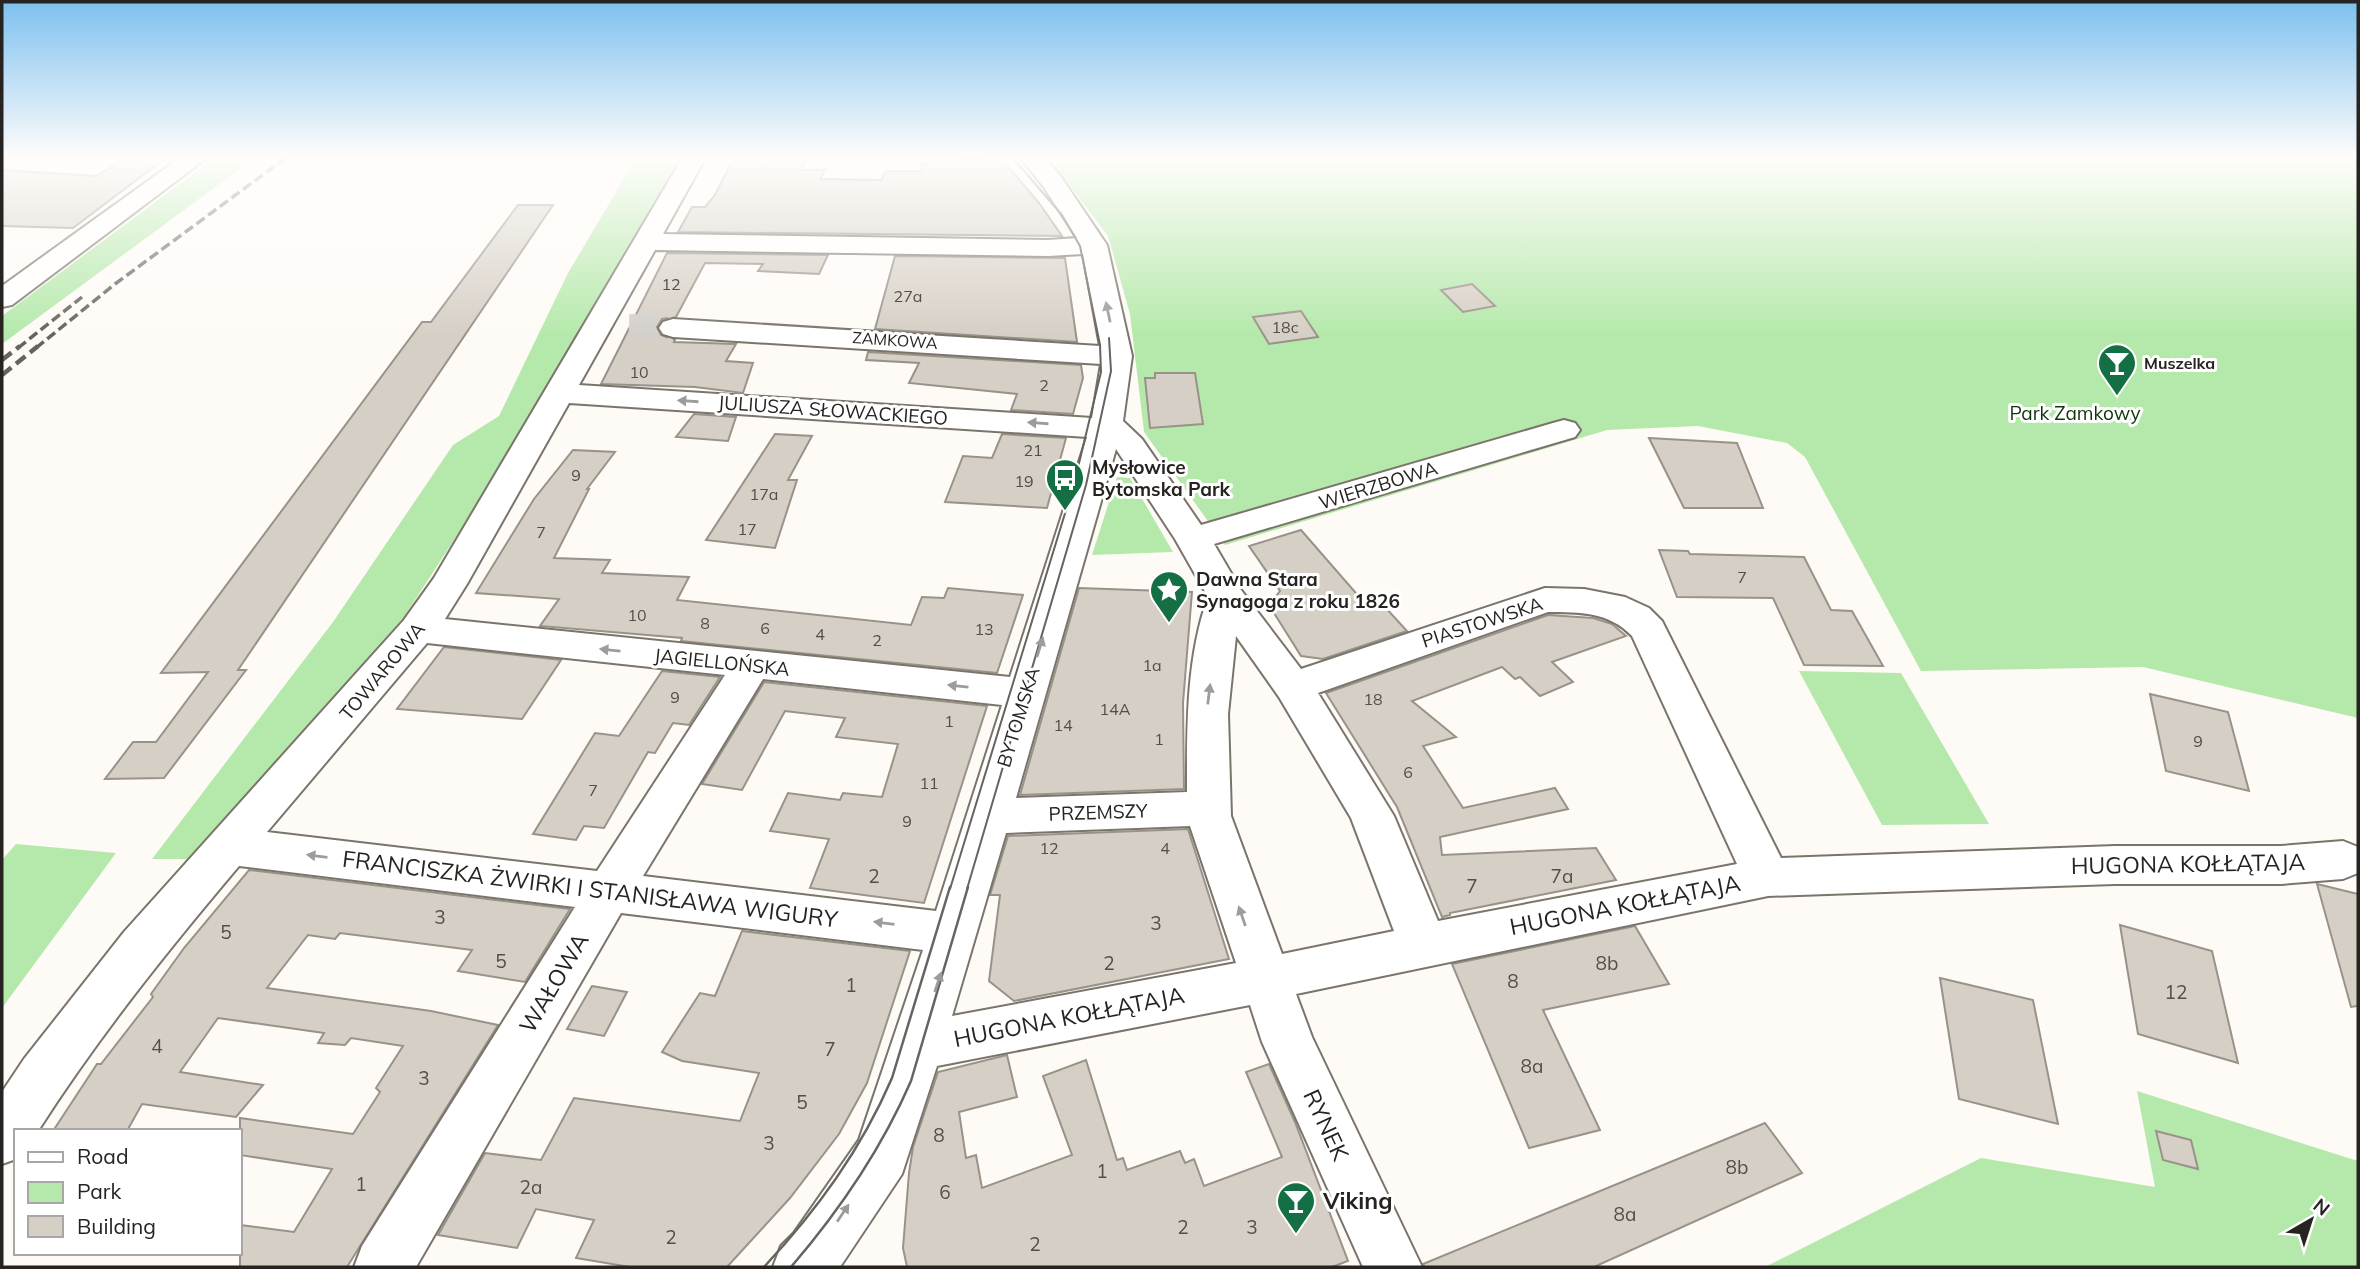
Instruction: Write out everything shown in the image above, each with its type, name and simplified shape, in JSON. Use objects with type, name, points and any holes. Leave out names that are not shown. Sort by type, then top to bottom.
[{"type":"street","points":[[2,299],[116,216]]},
{"type":"street","name":"TOWAROWA","points":[[2,1138],[98,1001],[228,846],[353,707],[418,629],[449,584],[560,393],[614,326],[646,242],[661,216]]},
{"type":"street","name":"BYTOMSKA","points":[[802,1267],[815,1254],[881,1155],[988,816],[1106,427],[1117,356],[1094,245],[1075,216]]},
{"type":"street","points":[[646,242],[1048,248],[1094,245]]},
{"type":"street","name":"ZAMKOWA","points":[[673,328],[1117,356]]},
{"type":"street","name":"JULIUSZA SŁOWACKIEGO","points":[[560,393],[1106,427]]},
{"type":"street","points":[[1106,427],[1115,429],[1124,436],[1193,539],[1227,597],[1293,687],[1372,816],[1424,945]]},
{"type":"street","name":"WIERZBOWA","points":[[1193,539],[1563,430]]},
{"type":"street","name":"RYNEK","points":[[1227,597],[1218,623],[1207,714],[1209,816],[1287,1042],[1393,1267]]},
{"type":"street","name":"PIASTOWSKA","points":[[1293,687],[1545,600],[1580,600],[1618,608],[1644,624],[1657,646],[1751,847],[1768,877]]},
{"type":"street","name":"JAGIELLOŃSKA","points":[[418,629],[1026,693]]},
{"type":"street","name":"WAŁOWA","points":[[383,1267],[609,892],[752,665]]},
{"type":"street","name":"PRZEMSZY","points":[[988,816],[1208,808]]},
{"type":"street","name":"FRANCISZKA ŻWIRKI I STANISŁAWA WIGURY","points":[[228,846],[951,933]]},
{"type":"street","name":"HUGONA KOŁŁĄTAJA","points":[[916,1046],[1264,980],[1424,945],[1768,877],[2115,865],[2281,865],[2343,860]]},
{"type":"green space","points":[[136,216],[176,216],[2,344],[2,316]]},
{"type":"green space","points":[[602,216],[646,216],[508,457],[404,617],[191,859],[152,859],[333,622],[453,445],[499,416],[568,273]]},
{"type":"green space","name":"Park Zamkowy","points":[[1093,216],[2358,216],[2358,718],[2143,667],[1921,671],[1805,457],[1787,443],[1698,426],[1607,430],[1225,545],[1144,432],[1130,314],[1108,236]]},
{"type":"green space","points":[[1117,477],[1130,478],[1173,552],[1092,555]]},
{"type":"green space","points":[[1799,671],[1901,673],[1989,824],[1882,825]]},
{"type":"green space","points":[[16,844],[116,853],[2,1008],[2,860]]},
{"type":"green space","points":[[2137,1091],[2358,1161],[2358,1267],[1765,1267],[1981,1158],[2155,1187]]},
{"type":"building","points":[[2,216],[89,216],[73,228],[2,226]]},
{"type":"building","points":[[510,216],[545,216],[238,670],[246,670],[164,778],[105,779],[133,742],[156,742],[208,672],[161,673],[422,322],[431,322]]},
{"type":"building","points":[[687,216],[1048,216],[1062,236],[678,232]]},
{"type":"building","points":[[667,253],[828,255],[819,274],[758,271],[763,264],[705,263],[676,317],[662,319],[657,327],[661,335],[675,340],[674,342],[736,344],[726,361],[753,363],[743,393],[695,387],[601,384]]},
{"type":"building","points":[[895,256],[1065,258],[1077,342],[875,329]]},
{"type":"building","points":[[1472,284],[1495,306],[1463,312],[1441,290]]},
{"type":"building","points":[[1301,311],[1318,337],[1269,344],[1253,317]]},
{"type":"building","points":[[868,352],[1081,365],[1083,378],[1073,414],[1011,410],[1017,394],[909,383],[919,363],[866,360]]},
{"type":"building","points":[[1155,373],[1195,373],[1203,424],[1150,428],[1145,378],[1155,378]]},
{"type":"building","points":[[694,414],[736,417],[728,441],[676,437]]},
{"type":"building","points":[[775,434],[812,436],[788,480],[797,480],[775,548],[706,540]]},
{"type":"building","points":[[1002,434],[1066,438],[1047,508],[945,502],[963,456],[992,458]]},
{"type":"building","points":[[1649,438],[1737,443],[1763,508],[1684,508]]},
{"type":"building","points":[[573,450],[615,452],[587,489],[554,558],[610,560],[602,573],[689,577],[677,600],[911,625],[922,597],[944,598],[948,588],[1023,595],[997,673],[681,641],[682,638],[540,626],[559,599],[476,593],[534,499]]},
{"type":"building","points":[[1301,530],[1361,599],[1375,596],[1407,631],[1323,659],[1301,656],[1269,605],[1280,591],[1249,546]]},
{"type":"building","points":[[1659,550],[1688,551],[1690,554],[1804,557],[1831,610],[1852,611],[1883,666],[1804,665],[1773,598],[1677,597]]},
{"type":"building","points":[[1079,588],[1192,592],[1183,703],[1184,789],[1020,795]]},
{"type":"building","points":[[1548,615],[1593,618],[1612,624],[1626,636],[1552,662],[1573,682],[1540,696],[1520,677],[1515,679],[1502,667],[1412,701],[1456,737],[1423,746],[1463,808],[1555,788],[1568,809],[1440,837],[1442,855],[1596,848],[1616,880],[1450,913],[1442,917],[1397,807],[1326,693]]},
{"type":"building","points":[[444,647],[561,660],[522,719],[397,709]]},
{"type":"building","points":[[662,671],[720,677],[689,725],[673,723],[655,753],[648,752],[604,828],[584,826],[576,840],[533,834],[595,733],[619,736]]},
{"type":"building","points":[[764,682],[987,706],[924,903],[810,888],[829,839],[770,831],[788,793],[840,800],[843,793],[882,797],[898,744],[836,737],[845,718],[785,711],[742,790],[702,784]]},
{"type":"building","points":[[2150,694],[2228,712],[2249,791],[2166,771]]},
{"type":"building","points":[[1188,829],[1229,959],[1014,1001],[989,981],[1000,895],[990,895],[1008,836]]},
{"type":"building","points":[[249,870],[570,909],[525,982],[458,971],[472,950],[340,933],[335,939],[308,935],[267,988],[431,1011],[498,1025],[347,1267],[240,1267],[242,1225],[294,1232],[332,1169],[242,1155],[240,1118],[353,1134],[380,1092],[376,1088],[403,1046],[351,1038],[345,1045],[318,1043],[324,1033],[218,1018],[180,1072],[263,1085],[236,1117],[142,1104],[128,1129],[54,1129],[97,1064],[101,1064],[153,997],[151,994],[184,948]]},
{"type":"building","points":[[2317,884],[2358,894],[2358,1006],[2351,1007]]},
{"type":"building","points":[[2120,925],[2212,951],[2238,1063],[2138,1034]]},
{"type":"building","points":[[1635,926],[1669,984],[1543,1010],[1600,1130],[1529,1148],[1452,964]]},
{"type":"building","points":[[742,931],[910,951],[867,1083],[839,1134],[790,1198],[727,1267],[630,1267],[576,1258],[594,1220],[536,1209],[517,1248],[438,1235],[485,1153],[541,1160],[574,1098],[740,1121],[759,1073],[682,1061],[662,1052],[700,993],[715,996]]},
{"type":"building","points":[[1940,978],[2033,1000],[2058,1124],[1959,1099]]},
{"type":"building","points":[[592,986],[627,992],[604,1036],[567,1029]]},
{"type":"building","points":[[1007,1055],[1017,1097],[959,1112],[966,1158],[976,1155],[982,1188],[1072,1155],[1043,1076],[1086,1060],[1117,1160],[1123,1158],[1127,1170],[1180,1151],[1185,1163],[1194,1159],[1204,1186],[1282,1157],[1246,1072],[1269,1064],[1295,1122],[1348,1261],[1332,1267],[907,1267],[903,1248],[913,1147],[938,1072]]},
{"type":"building","points":[[1765,1123],[1802,1173],[1594,1267],[1425,1267],[1423,1264]]},
{"type":"building","points":[[2156,1131],[2191,1140],[2198,1169],[2163,1160]]},
{"type":"tunnel","points":[[629,327],[673,328]]},
{"type":"tram line","points":[[950,889],[1074,484],[1101,372],[1100,345],[1080,246],[1063,216]]},
{"type":"tram line","points":[[967,889],[1086,485],[1111,371],[1109,338]]},
{"type":"tram line","points":[[764,1267],[820,1201],[852,1154],[880,1104],[892,1078],[950,887]]},
{"type":"tram line","points":[[791,1267],[826,1224],[873,1155],[911,1081],[968,887]]},
{"type":"railway","points":[[36,348],[115,284],[207,216]]},
{"type":"railway","points":[[18,348],[82,297]]},
{"type":"railway","points":[[2,360],[20,346]]},
{"type":"railway","points":[[2,375],[38,346]]},
{"type":"place","name":"Muszelka","points":[[2117,397]]},
{"type":"place","name":"Mysłowice Bytomska Park","points":[[1065,512]]},
{"type":"place","name":"Dawna Stara Synagoga z roku 1826","points":[[1169,624]]},
{"type":"place","name":"Viking","points":[[1296,1235]]}]
